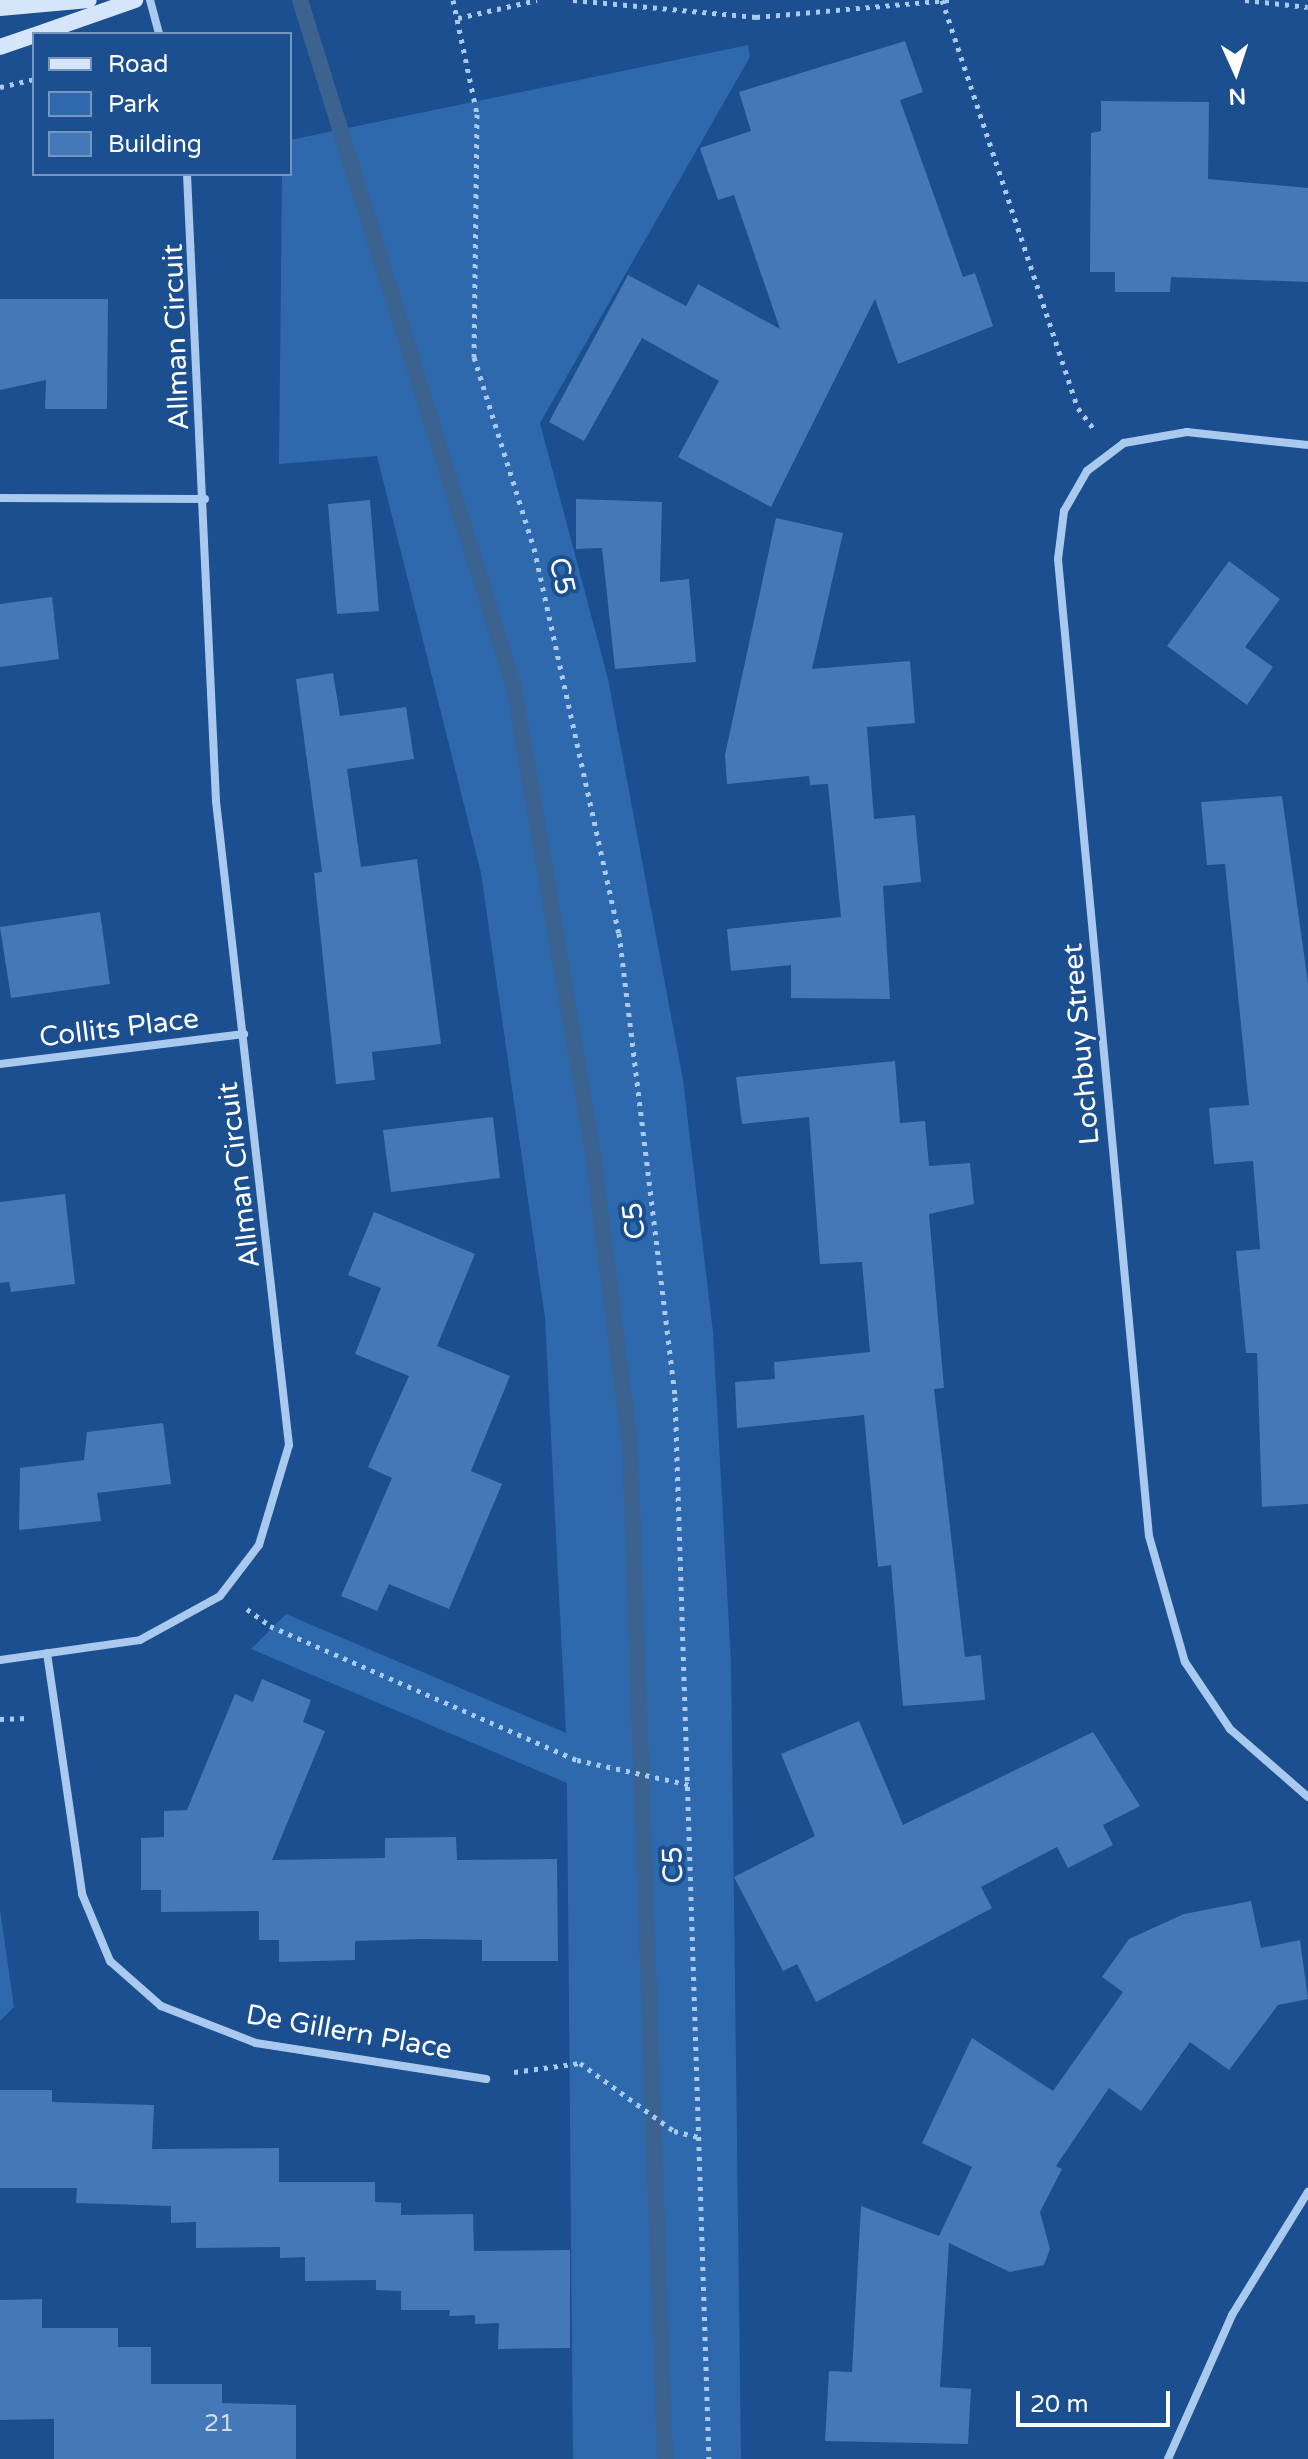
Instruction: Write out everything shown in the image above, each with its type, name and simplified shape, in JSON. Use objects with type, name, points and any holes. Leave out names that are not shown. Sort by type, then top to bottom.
[{"type":"main road","points":[[0,8],[89,0]]},
{"type":"main road","points":[[44,32],[135,0]]},
{"type":"main road","points":[[0,47],[32,36]]},
{"type":"street","points":[[150,0],[158,32]]},
{"type":"street","name":"Allman Circuit","points":[[0,1660],[168,1631],[224,1591],[259,1545],[289,1445],[216,801],[205,499],[187,176]]},
{"type":"street","name":"Lochbuy Street","points":[[1308,445],[1187,432],[1144,435],[1112,452],[1087,471],[1064,511],[1058,559],[1149,1536],[1185,1662],[1230,1729],[1308,1797]]},
{"type":"street","points":[[0,498],[205,499]]},
{"type":"street","name":"Collits Place","points":[[0,1064],[244,1034]]},
{"type":"street","name":"De Gillern Place","points":[[47,1653],[82,1894],[110,1961],[161,2006],[256,2043],[486,2079]]},
{"type":"street","points":[[1168,2459],[1185,2408],[1232,2315],[1308,2192]]},
{"type":"path","name":"C5","points":[[453,0],[477,114],[474,357],[534,548],[619,933],[675,1397],[691,1785],[709,2459]]},
{"type":"path","points":[[458,18],[537,0]]},
{"type":"path","points":[[573,0],[756,17],[949,0]]},
{"type":"path","points":[[942,0],[1078,408],[1112,452]]},
{"type":"path","points":[[1245,0],[1308,7]]},
{"type":"path","points":[[0,87],[32,79]]},
{"type":"path","points":[[224,1591],[270,1626],[577,1760],[691,1785]]},
{"type":"path","points":[[486,2079],[580,2063],[674,2131],[702,2138]]},
{"type":"green space","points":[[748,45],[750,57],[540,423],[608,679],[683,1080],[713,1332],[731,1663],[741,2459],[573,2459],[567,1783],[251,1649],[286,1614],[566,1733],[545,1318],[481,873],[377,456],[279,464],[282,176],[292,176],[292,140]]},
{"type":"green space","points":[[0,1910],[14,2007],[0,2021]]},
{"type":"building","points":[[905,41],[923,92],[900,100],[963,277],[975,273],[993,326],[898,364],[875,299],[771,507],[678,457],[719,381],[642,338],[584,441],[549,422],[628,275],[686,306],[698,284],[780,329],[734,195],[718,200],[700,148],[751,131],[739,92]]},
{"type":"building","points":[[1101,101],[1209,102],[1208,179],[1308,188],[1308,282],[1171,277],[1170,292],[1115,292],[1115,272],[1090,272],[1091,133],[1101,131]]},
{"type":"building","points":[[0,299],[108,299],[107,409],[45,409],[46,380],[0,390]]},
{"type":"building","points":[[576,499],[662,502],[660,582],[689,579],[696,662],[615,669],[602,548],[576,549]]},
{"type":"building","points":[[370,500],[379,611],[337,614],[328,504]]},
{"type":"building","points":[[776,518],[843,533],[812,669],[910,661],[915,723],[867,727],[874,819],[915,815],[921,882],[883,886],[890,999],[791,998],[791,965],[731,971],[727,929],[841,917],[828,784],[810,785],[809,776],[727,784],[725,755]]},
{"type":"building","points":[[1229,561],[1280,599],[1245,647],[1273,667],[1247,705],[1167,646]]},
{"type":"building","points":[[52,597],[59,659],[0,667],[0,604]]},
{"type":"building","points":[[333,673],[340,716],[406,707],[414,759],[347,769],[361,867],[417,859],[441,1044],[372,1052],[375,1080],[336,1084],[314,873],[322,872],[296,679]]},
{"type":"building","points":[[1282,796],[1308,983],[1308,1504],[1262,1507],[1257,1353],[1246,1353],[1236,1251],[1260,1249],[1253,1161],[1214,1164],[1209,1108],[1249,1105],[1225,864],[1207,865],[1201,802]]},
{"type":"building","points":[[100,912],[110,984],[11,998],[0,927]]},
{"type":"building","points":[[895,1061],[900,1123],[925,1121],[929,1166],[970,1163],[974,1204],[929,1214],[944,1388],[934,1389],[965,1657],[981,1655],[985,1700],[903,1706],[891,1565],[878,1567],[864,1415],[737,1428],[735,1382],[775,1379],[774,1362],[870,1352],[862,1262],[820,1264],[809,1117],[742,1124],[736,1077]]},
{"type":"building","points":[[493,1117],[500,1178],[391,1192],[383,1130]]},
{"type":"building","points":[[65,1194],[75,1284],[11,1292],[9,1282],[0,1283],[0,1202]]},
{"type":"building","points":[[374,1212],[475,1254],[437,1346],[510,1376],[471,1471],[502,1484],[449,1609],[389,1584],[377,1611],[341,1596],[392,1478],[368,1467],[409,1376],[355,1354],[381,1288],[348,1275]]},
{"type":"building","points":[[163,1423],[171,1484],[97,1493],[101,1521],[19,1530],[20,1468],[84,1460],[87,1432]]},
{"type":"building","points":[[262,1679],[311,1700],[303,1722],[325,1731],[272,1860],[385,1858],[385,1838],[456,1837],[457,1860],[557,1859],[558,1961],[482,1961],[482,1940],[424,1939],[355,1941],[355,1960],[279,1962],[279,1940],[259,1940],[259,1911],[161,1912],[161,1890],[141,1890],[141,1838],[164,1837],[164,1811],[187,1810],[235,1694],[253,1702]]},
{"type":"building","points":[[859,1721],[903,1825],[1093,1732],[1140,1806],[1103,1825],[1113,1845],[1068,1868],[1057,1847],[981,1887],[992,1908],[816,2002],[797,1964],[783,1971],[734,1877],[815,1836],[781,1754]]},
{"type":"building","points":[[1251,1901],[1261,1948],[1300,1940],[1308,1999],[1278,2005],[1229,2070],[1190,2042],[1141,2111],[1109,2088],[1056,2166],[1062,2169],[1040,2212],[1050,2249],[1044,2265],[1010,2272],[949,2243],[940,2387],[971,2389],[968,2444],[825,2441],[829,2371],[852,2372],[861,2206],[939,2236],[972,2167],[922,2143],[972,2038],[1053,2091],[1123,1992],[1102,1977],[1129,1939],[1184,1914]]},
{"type":"building","points":[[0,2090],[52,2090],[52,2102],[154,2105],[152,2149],[279,2148],[279,2182],[375,2182],[375,2202],[401,2203],[401,2215],[473,2214],[474,2251],[570,2250],[570,2348],[498,2349],[499,2323],[475,2324],[475,2315],[449,2316],[450,2310],[401,2310],[401,2291],[376,2290],[376,2280],[305,2281],[305,2257],[280,2258],[280,2247],[196,2248],[196,2222],[171,2223],[171,2206],[76,2203],[77,2188],[0,2188]]},
{"type":"building","points":[[42,2299],[42,2328],[118,2328],[118,2347],[151,2347],[151,2384],[222,2384],[222,2403],[296,2405],[296,2459],[54,2459],[54,2419],[0,2420],[0,2300]]},
{"type":"waterway","points":[[300,0],[514,687],[594,1162],[630,1445],[665,2459]]}]
